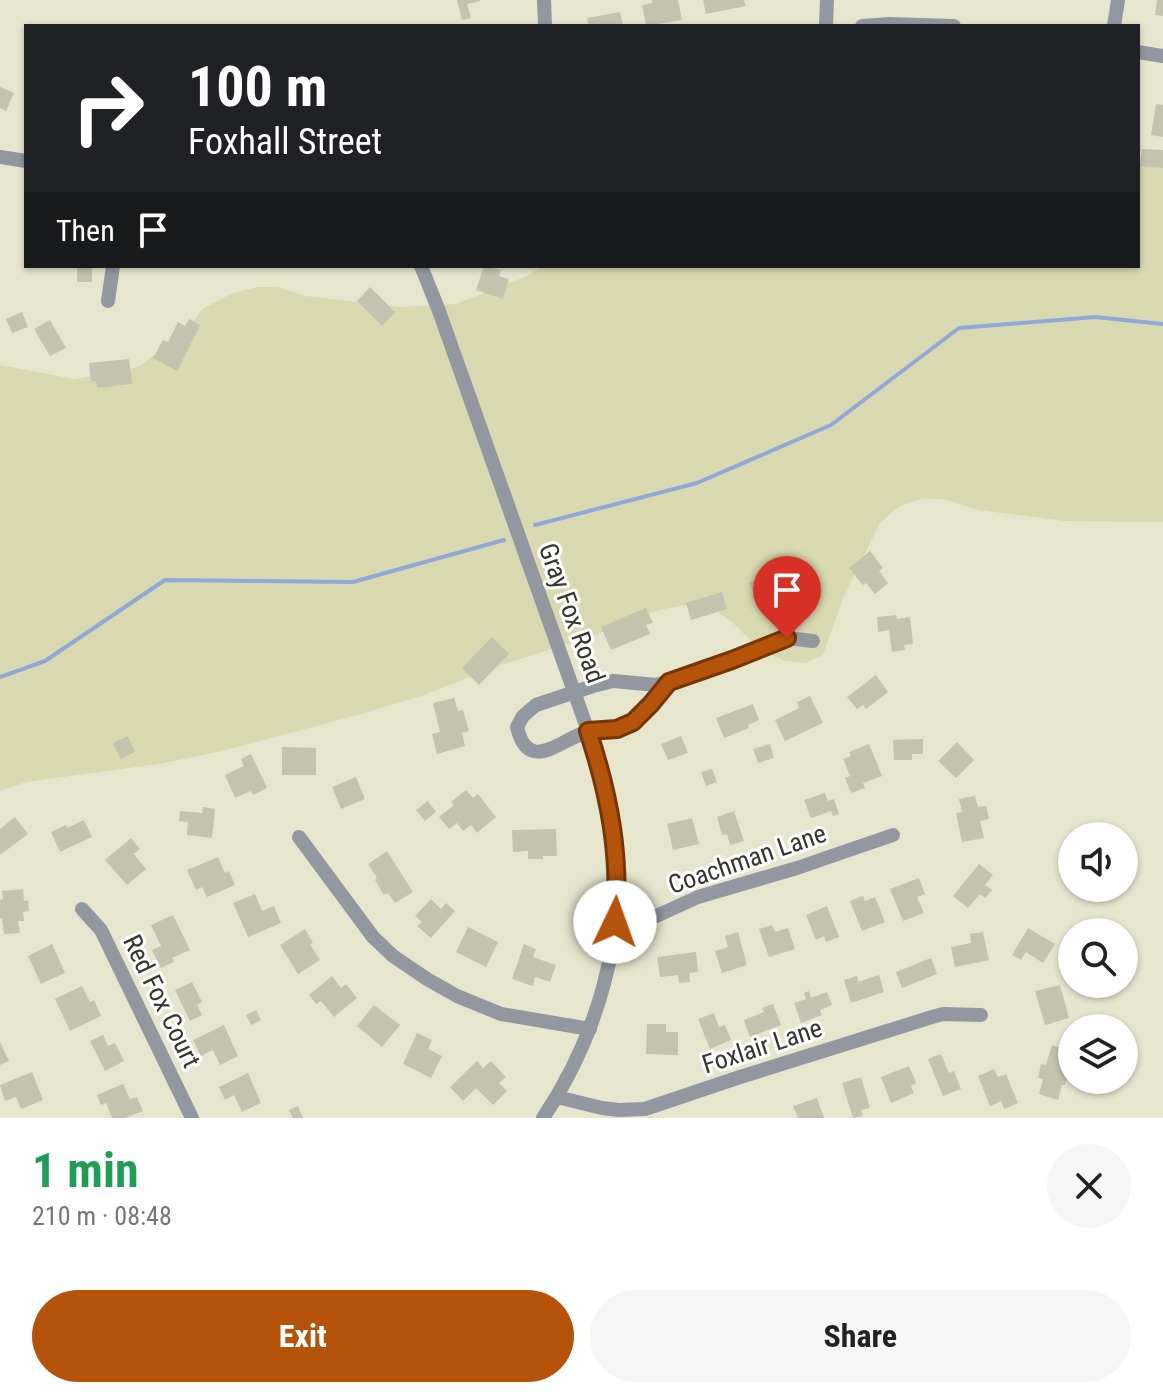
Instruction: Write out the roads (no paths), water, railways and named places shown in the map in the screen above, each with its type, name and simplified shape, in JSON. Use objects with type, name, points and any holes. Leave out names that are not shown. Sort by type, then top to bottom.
[{"type":"street","points":[[544,0],[545,24]]},
{"type":"street","points":[[826,24],[827,0]]},
{"type":"street","points":[[1114,24],[1118,0]]},
{"type":"street","points":[[1140,52],[1163,56]]},
{"type":"street","points":[[0,157],[24,161]]},
{"type":"street","points":[[108,301],[113,268]]},
{"type":"street","name":"Gray Fox Road","points":[[422,268],[601,768],[614,832],[617,871],[615,922],[606,976],[590,1029],[571,1073],[543,1118]]},
{"type":"street","points":[[669,682],[633,722],[617,729],[588,731],[540,752],[527,750],[522,744],[517,727],[523,716],[536,705],[613,681],[646,685],[669,682],[787,638],[813,641]]},
{"type":"street","name":"Coachman Lane","points":[[615,922],[652,918],[698,897],[786,872],[893,835]]},
{"type":"street","points":[[299,837],[373,937],[393,956],[427,979],[457,996],[501,1014],[590,1029]]},
{"type":"street","name":"Red Fox Court","points":[[82,909],[101,930],[192,1118]]},
{"type":"street","name":"Foxlair Lane","points":[[557,1097],[602,1108],[645,1109],[932,1017],[943,1014],[981,1015]]},
{"type":"waterway","points":[[535,525],[697,483],[831,425],[959,328],[1095,317],[1163,324]]},
{"type":"waterway","points":[[0,677],[45,661],[165,580],[353,582],[504,540]]}]
